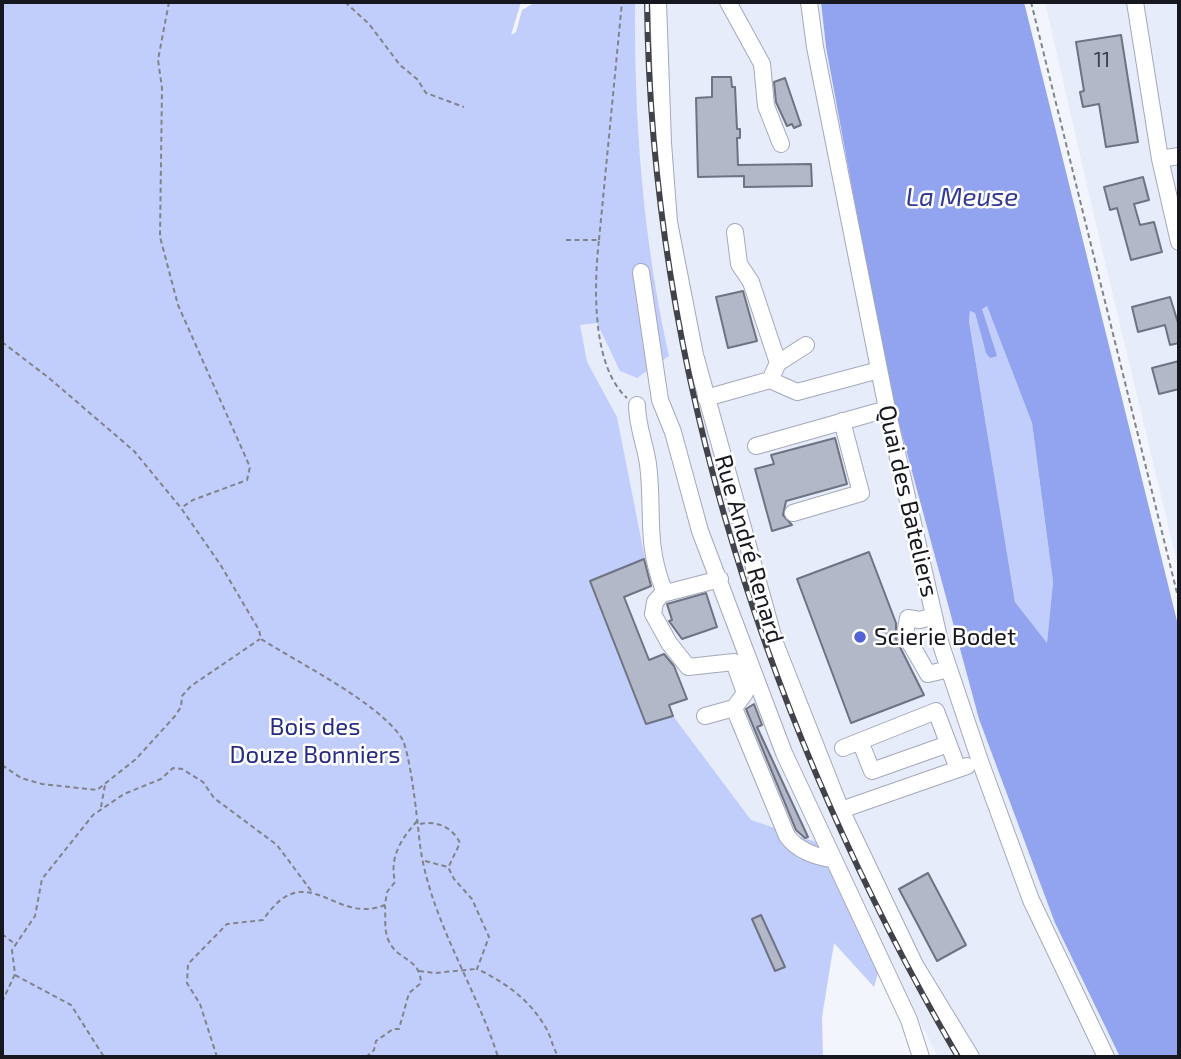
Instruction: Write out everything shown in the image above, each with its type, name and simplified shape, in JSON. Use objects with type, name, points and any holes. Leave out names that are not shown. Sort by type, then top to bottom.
[{"type":"street","name":"Rue André Renard","points":[[658,2],[663,143],[670,222],[706,398],[775,643],[841,810],[915,965],[971,1057]]},
{"type":"street","points":[[728,2],[762,64],[766,106],[782,144]]},
{"type":"street","name":"Quai des Bateliers","points":[[809,2],[815,47],[879,370],[934,616],[980,761],[1031,900],[1106,1057]]},
{"type":"street","points":[[1135,2],[1160,159],[1179,242]]},
{"type":"street","points":[[1160,159],[1179,156]]},
{"type":"street","points":[[735,232],[739,264],[751,282],[778,363]]},
{"type":"street","points":[[641,272],[660,400],[673,432],[700,531],[752,665],[753,690],[734,708],[705,716]]},
{"type":"street","points":[[770,380],[778,363],[806,345]]},
{"type":"street","points":[[706,398],[770,380],[797,392],[879,370]]},
{"type":"street","points":[[637,405],[637,422],[648,464],[652,560],[663,588]]},
{"type":"street","points":[[756,446],[887,409]]},
{"type":"street","points":[[793,513],[862,493],[842,421]]},
{"type":"street","points":[[720,579],[662,594],[655,602],[653,614],[669,643],[688,667],[734,662],[752,665]]},
{"type":"street","points":[[934,616],[920,620],[908,618],[905,634],[928,674],[949,669]]},
{"type":"street","points":[[734,662],[753,690],[784,753],[909,1020],[921,1057]]},
{"type":"street","points":[[734,708],[787,836],[793,844],[806,851],[832,859]]},
{"type":"street","points":[[843,748],[936,711],[958,769]]},
{"type":"street","points":[[860,741],[872,771],[948,744]]},
{"type":"street","points":[[841,810],[980,761]]},
{"type":"path","points":[[169,2],[158,60],[162,88],[160,237],[178,305],[250,467],[247,480],[193,500],[181,508]]},
{"type":"path","points":[[345,2],[369,24],[400,65],[417,79],[426,93],[464,107]]},
{"type":"path","points":[[622,2],[599,240],[597,323],[607,367],[624,396],[637,405]]},
{"type":"path","points":[[1031,2],[1179,601]]},
{"type":"path","points":[[566,240],[599,240]]},
{"type":"path","points":[[2,342],[49,377],[134,451],[181,508],[220,564],[259,630],[261,639],[359,699],[401,736],[406,745],[424,860],[498,1057]]},
{"type":"path","points":[[2,765],[21,778],[42,784],[97,790],[135,759],[175,716],[181,707],[182,696],[191,686],[261,639]]},
{"type":"path","points":[[2,1002],[15,974],[12,950],[35,916],[42,880],[101,808],[161,779],[173,768],[182,769],[203,782],[214,798],[277,845],[312,892]]},
{"type":"path","points":[[101,808],[105,783]]},
{"type":"path","points":[[366,1057],[374,1050],[376,1041],[393,1029],[399,1029],[409,993],[421,983],[419,971],[410,959],[392,947],[385,927],[385,905],[387,892],[395,882],[392,870],[397,848],[418,819]]},
{"type":"path","points":[[419,824],[430,822],[456,834],[460,842],[449,867],[454,879],[472,899],[489,937],[477,969]]},
{"type":"path","points":[[424,860],[449,867]]},
{"type":"path","points":[[217,1057],[200,1004],[187,982],[188,964],[227,924],[263,920],[273,905],[293,891],[312,892],[331,902],[360,907],[377,908],[385,905]]},
{"type":"path","points":[[2,934],[15,944]]},
{"type":"path","points":[[419,971],[435,973],[477,969],[497,977],[518,994],[547,1029],[552,1048],[559,1057]]},
{"type":"path","points":[[15,974],[71,1005],[104,1057]]},
{"type":"shaded area","points":[[635,2],[821,2],[826,47],[888,383],[979,719],[1055,923],[1120,1057],[938,1057],[855,894],[797,923],[646,724],[591,582],[542,352],[635,35]]},
{"type":"shaded area","points":[[1045,2],[1179,2],[1179,571],[1094,216]]},
{"type":"green space","name":"Bois des Douze Bonniers","points":[[2,2],[521,2],[511,35],[516,32],[522,10],[536,2],[635,2],[636,91],[642,180],[653,268],[669,356],[637,378],[620,371],[597,323],[580,325],[587,362],[617,417],[645,559],[605,619],[646,723],[673,716],[751,820],[816,842],[878,973],[874,987],[834,943],[822,1017],[823,1057],[2,1057]]},
{"type":"green space","points":[[987,306],[1032,423],[1053,582],[1047,644],[1015,602],[969,321],[970,311],[975,313],[986,353],[982,308]]},
{"type":"water","name":"La Meuse","points":[[821,2],[1024,2],[1179,629],[1179,1057],[1120,1057],[1055,923],[979,719],[888,383],[826,47]],"holes":[[[987,306],[1032,423],[1053,582],[1047,643],[1015,602],[969,321],[970,311],[975,313],[986,353],[990,358],[997,356],[982,309]]]},
{"type":"building","points":[[1121,35],[1138,142],[1106,147],[1099,104],[1083,107],[1080,92],[1084,91],[1076,42]]},
{"type":"building","points":[[712,77],[731,77],[732,87],[735,87],[737,129],[740,129],[740,138],[737,138],[738,165],[811,164],[812,186],[744,187],[744,176],[698,177],[696,98],[712,97]]},
{"type":"building","points":[[785,78],[801,125],[794,128],[792,124],[787,126],[776,102],[774,82]]},
{"type":"building","points":[[1143,177],[1149,200],[1134,204],[1140,225],[1154,222],[1162,252],[1131,260],[1117,208],[1110,210],[1104,187]]},
{"type":"building","points":[[743,291],[757,341],[728,348],[716,297]]},
{"type":"building","points":[[1170,297],[1179,326],[1179,343],[1170,345],[1165,325],[1138,332],[1132,307]]},
{"type":"building","points":[[1179,361],[1179,389],[1159,394],[1152,368]]},
{"type":"building","points":[[835,438],[847,484],[786,501],[783,515],[792,525],[772,531],[755,469],[774,464],[771,455]]},
{"type":"building","name":"Scierie Bodet","points":[[869,552],[896,623],[896,639],[924,695],[851,723],[797,579]]},
{"type":"building","points":[[644,559],[651,586],[624,597],[649,660],[664,654],[674,666],[687,699],[669,705],[673,716],[646,724],[590,581]]},
{"type":"building","points":[[706,593],[717,627],[682,639],[669,621],[672,620],[667,604]]},
{"type":"building","points":[[754,704],[762,725],[757,727],[808,837],[805,838],[796,830],[746,709]]},
{"type":"building","points":[[928,873],[966,945],[937,961],[899,889]]},
{"type":"building","points":[[761,915],[785,967],[775,971],[752,919]]},
{"type":"railway","points":[[647,2],[654,141],[671,279],[698,415],[734,549],[779,681],[832,809],[891,935],[958,1057]]},
{"type":"place","name":"Scierie Bodet","points":[[860,637]]}]
